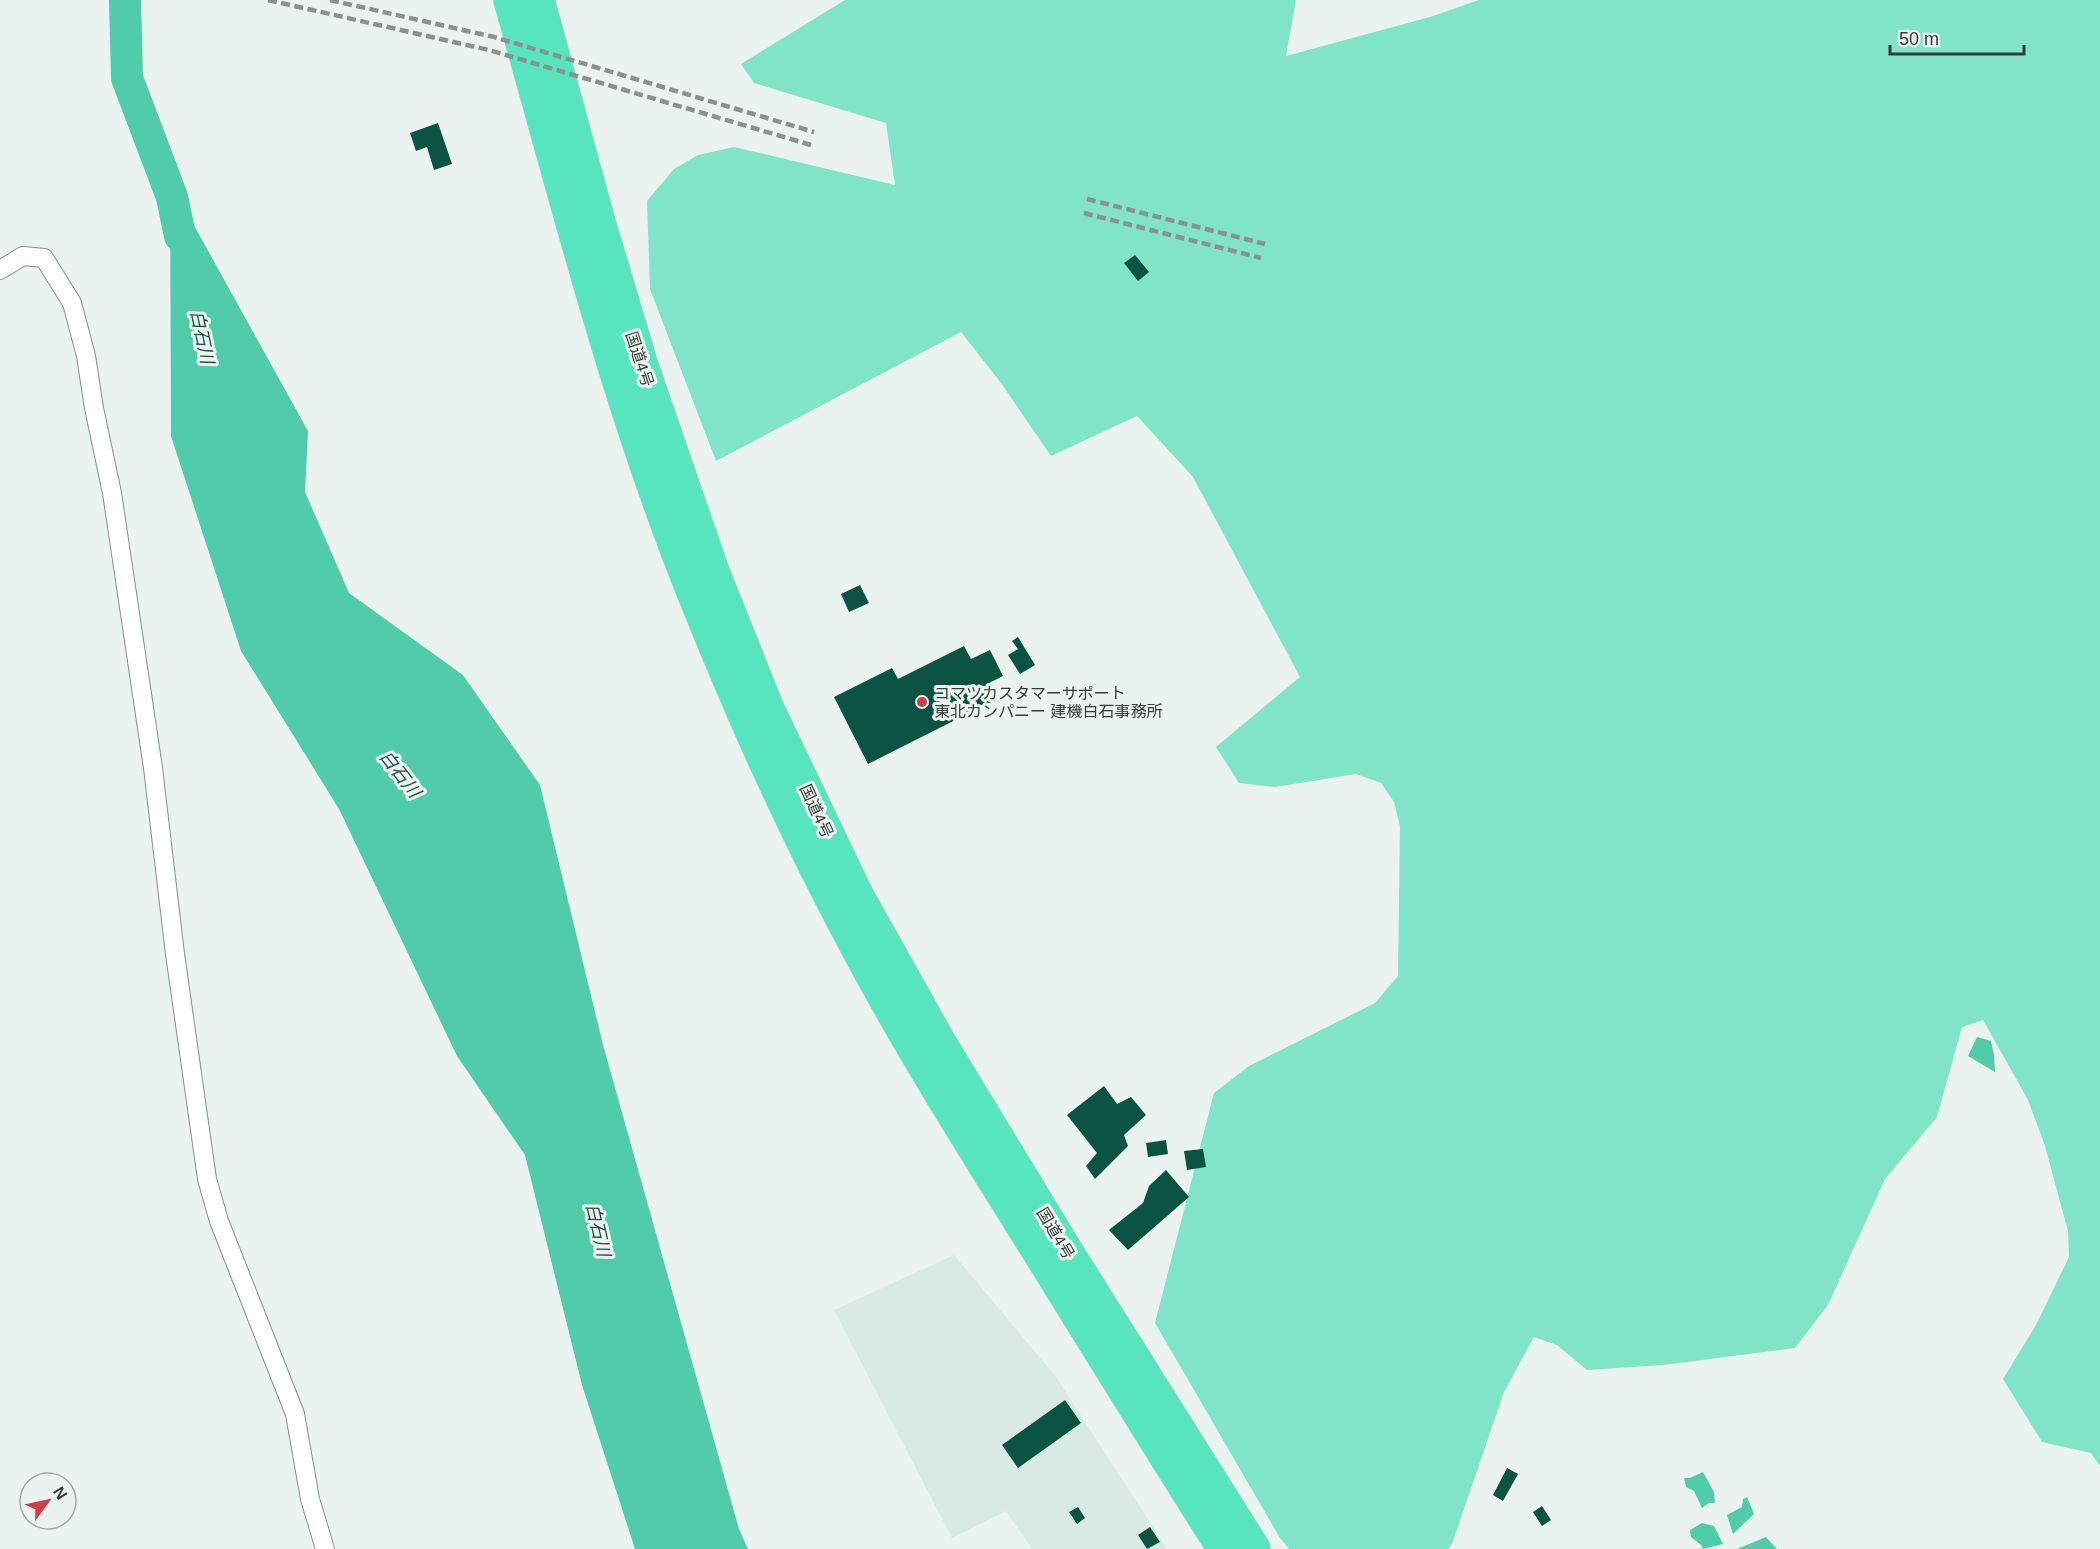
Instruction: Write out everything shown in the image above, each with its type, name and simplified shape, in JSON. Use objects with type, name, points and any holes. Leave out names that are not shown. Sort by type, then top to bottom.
[{"type":"highway","name":"国道4号","points":[[510,0],[622,392],[694,595],[748,722],[837,908],[903,1028],[972,1145],[1224,1549]]},
{"type":"highway","name":"国道4号","points":[[538,0],[602,234],[642,366],[711,570],[767,707],[857,895],[940,1043],[1081,1274],[1254,1549]]},
{"type":"street","points":[[0,270],[22,256],[44,258],[72,303],[86,356],[94,408],[112,493],[152,756],[175,954],[207,1179],[219,1221],[295,1414],[310,1499],[326,1549]]},
{"type":"shaded area","points":[[845,0],[1296,0],[1286,56],[1430,17],[1479,0],[2100,0],[2100,1466],[2091,1453],[2042,1442],[2003,1379],[2036,1325],[2069,1257],[2068,1231],[2045,1146],[2028,1100],[1983,1020],[1962,1027],[1937,1117],[1885,1179],[1828,1305],[1795,1348],[1663,1365],[1587,1370],[1557,1345],[1534,1337],[1504,1392],[1452,1544],[1448,1549],[1289,1549],[1280,1538],[1155,1323],[1214,1093],[1249,1066],[1375,1003],[1398,976],[1400,826],[1394,802],[1381,783],[1356,774],[1275,787],[1239,783],[1216,747],[1300,677],[1193,477],[1137,416],[1051,456],[1001,383],[961,332],[716,461],[650,289],[647,201],[674,169],[698,155],[734,147],[895,185],[886,123],[754,83],[741,64]]},
{"type":"shaded area","points":[[954,1255],[1056,1377],[1167,1549],[1032,1549],[1006,1511],[952,1538],[834,1310]]},
{"type":"water","points":[[170,182],[308,431],[305,492],[349,593],[463,675],[540,785],[603,1045],[739,1529],[748,1549],[635,1549],[582,1385],[525,1155],[457,1056],[339,809],[241,651],[171,436]]},
{"type":"water","points":[[1977,1037],[1991,1041],[1995,1072],[1968,1056]]},
{"type":"water","points":[[1703,1472],[1714,1492],[1715,1503],[1709,1503],[1702,1508],[1694,1491],[1686,1487],[1684,1478],[1690,1478]]},
{"type":"water","points":[[1747,1497],[1754,1514],[1733,1534],[1727,1515],[1742,1507],[1743,1499]]},
{"type":"water","points":[[1702,1523],[1714,1526],[1723,1544],[1703,1549],[1691,1537],[1690,1530]]},
{"type":"water","points":[[1766,1537],[1777,1549],[1737,1549]]},
{"type":"building","points":[[438,123],[452,164],[434,170],[427,147],[416,151],[410,133]]},
{"type":"building","points":[[1135,255],[1149,272],[1138,281],[1124,263]]},
{"type":"building","points":[[860,585],[869,603],[849,612],[841,594]]},
{"type":"building","points":[[1018,637],[1035,665],[1020,674],[1008,655],[1018,649],[1012,641]]},
{"type":"building","points":[[964,646],[971,659],[990,650],[1003,676],[989,683],[997,699],[868,764],[834,697],[892,668],[898,679]]},
{"type":"building","points":[[1104,1086],[1117,1104],[1131,1097],[1146,1115],[1124,1135],[1128,1146],[1095,1179],[1086,1166],[1097,1153],[1067,1115]]},
{"type":"building","points":[[1166,1140],[1168,1154],[1148,1157],[1146,1143]]},
{"type":"building","points":[[1203,1149],[1206,1167],[1187,1170],[1184,1151]]},
{"type":"building","points":[[1166,1170],[1189,1197],[1128,1250],[1109,1230],[1143,1203],[1149,1186]]},
{"type":"building","points":[[1065,1400],[1081,1423],[1018,1468],[1002,1445]]},
{"type":"building","points":[[1507,1468],[1518,1474],[1503,1501],[1493,1495]]},
{"type":"building","points":[[1542,1506],[1551,1520],[1542,1526],[1533,1512]]},
{"type":"building","points":[[1078,1507],[1085,1518],[1077,1524],[1069,1512]]},
{"type":"building","points":[[1150,1527],[1160,1542],[1147,1549],[1138,1535]]},
{"type":"waterway","name":"白石川","points":[[125,0],[127,78],[172,197],[180,236]]},
{"type":"railway","points":[[268,0],[489,50],[811,145]]},
{"type":"railway","points":[[330,0],[494,37],[814,132]]},
{"type":"railway","points":[[1087,199],[1265,244]]},
{"type":"railway","points":[[1084,213],[1261,258]]},
{"type":"place","name":"コマツカスタマーサポート 東北カンパニー 建機白石事務所","points":[[922,702]]}]
